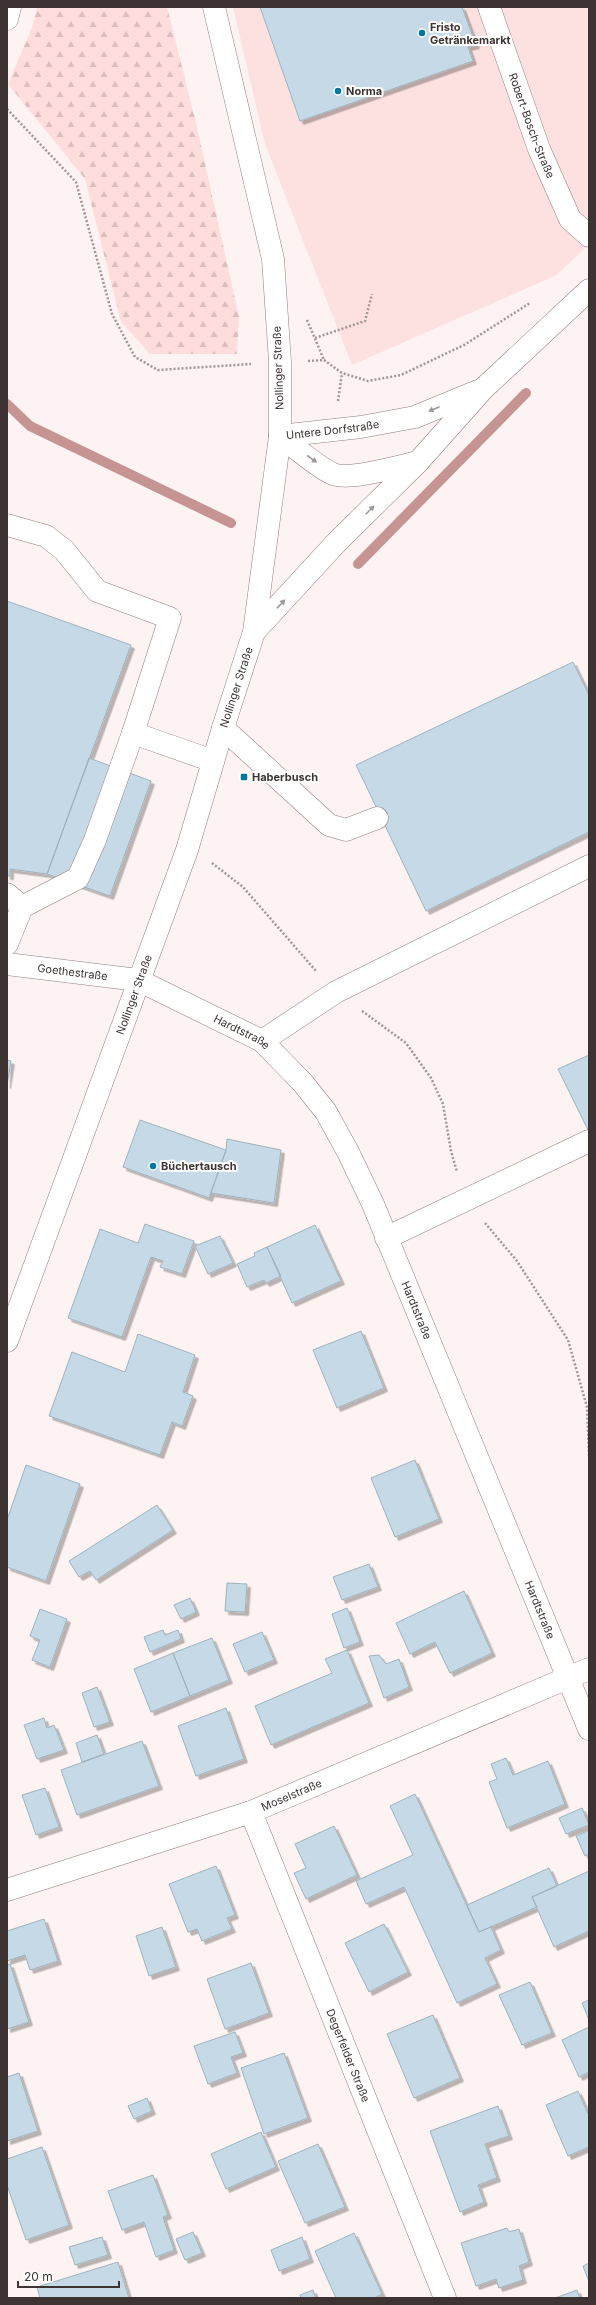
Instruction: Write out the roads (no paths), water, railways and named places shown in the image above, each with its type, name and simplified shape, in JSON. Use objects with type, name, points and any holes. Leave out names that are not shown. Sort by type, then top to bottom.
[{"type":"street","points":[[7,19],[10,7]]},
{"type":"street","name":"Nollinger Straße","points":[[7,1341],[12,1310],[187,850],[223,728],[254,632],[280,436],[280,362],[273,258],[214,7]]},
{"type":"street","name":"Robert-Bosch-Straße","points":[[488,7],[539,149],[570,219],[589,236]]},
{"type":"street","name":"Untere Dorfstraße","points":[[254,632],[336,543],[418,462],[483,389],[589,290]]},
{"type":"street","name":"Untere Dorfstraße","points":[[280,436],[361,427],[414,417],[483,389]]},
{"type":"street","name":"Untere Dorfstraße","points":[[280,436],[333,475],[345,476],[361,474],[418,462]]},
{"type":"street","points":[[7,525],[46,536],[64,550],[97,590],[170,618],[133,734],[95,840],[78,878],[14,901],[7,944]]},
{"type":"street","points":[[223,728],[330,826],[346,830],[376,818]]},
{"type":"street","points":[[133,734],[213,761]]},
{"type":"street","points":[[262,1041],[336,992],[589,866]]},
{"type":"street","name":"Goethestraße","points":[[7,964],[138,980]]},
{"type":"street","name":"Hardtstraße","points":[[138,980],[262,1041],[303,1083],[326,1112],[348,1152],[386,1238],[589,1729]]},
{"type":"street","points":[[386,1238],[589,1141]]},
{"type":"street","name":"Moselstraße","points":[[7,1890],[251,1812],[589,1670]]},
{"type":"street","name":"Degerfelder Straße","points":[[251,1812],[445,2298]]},
{"type":"waterway","points":[[358,564],[526,393]]},
{"type":"waterway","points":[[7,404],[30,426],[231,523]]},
{"type":"place","name":"Fristo Getränkemarkt","points":[[422,33]]},
{"type":"place","name":"Norma","points":[[338,91]]},
{"type":"place","name":"Haberbusch","points":[[244,777]]},
{"type":"place","name":"Büchertausch","points":[[153,1166]]}]
